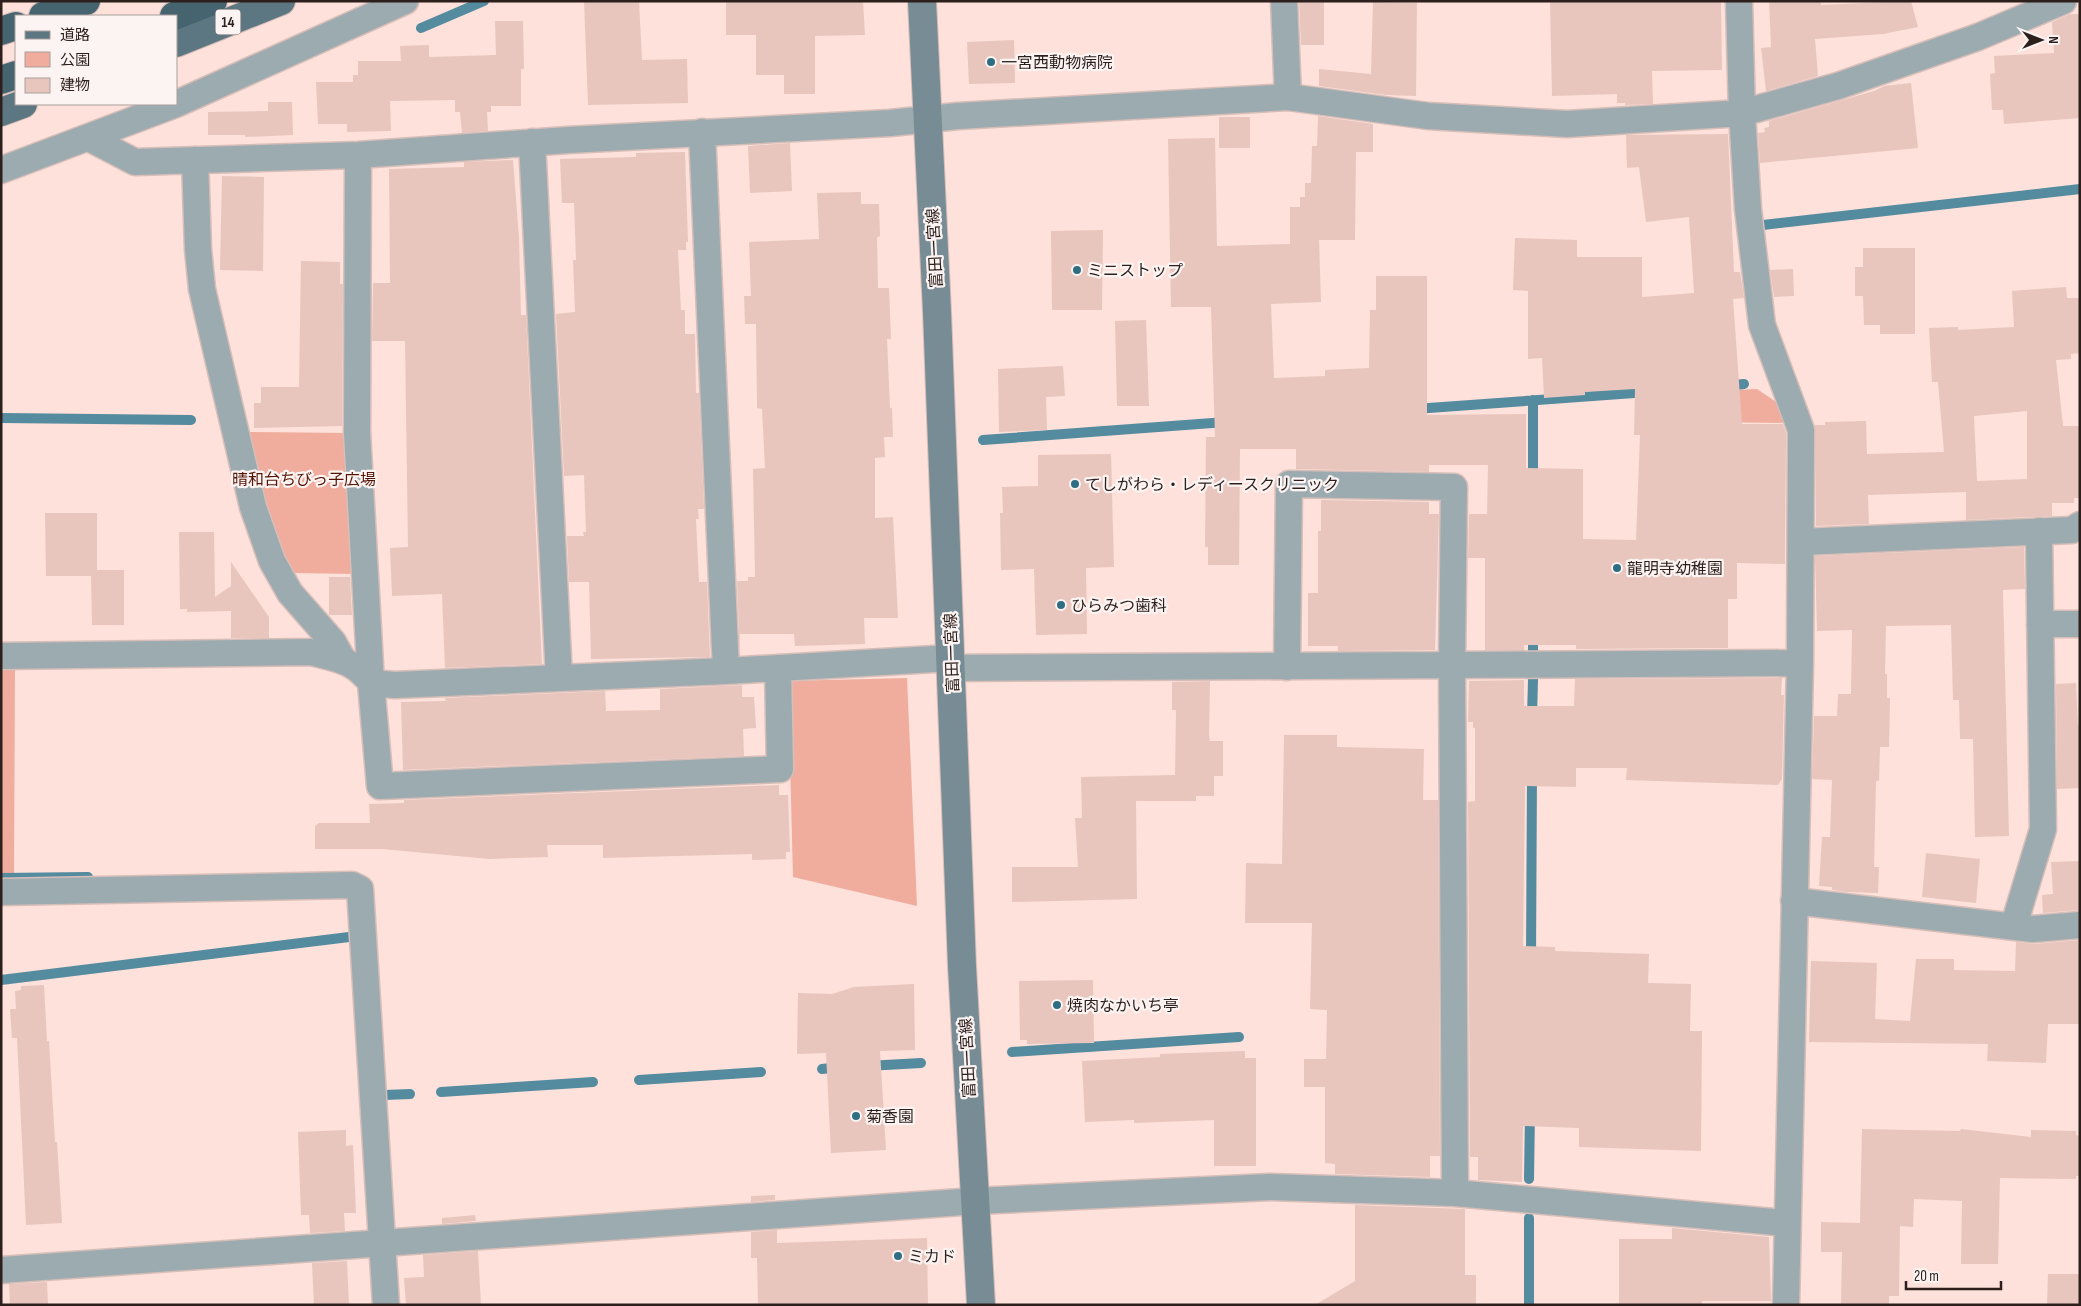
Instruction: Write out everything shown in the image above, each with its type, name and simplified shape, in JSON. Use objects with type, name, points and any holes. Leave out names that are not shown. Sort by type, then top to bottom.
[{"type":"highway","points":[[46,15],[86,1]]},
{"type":"highway","points":[[177,15],[212,1]]},
{"type":"highway","points":[[1,31],[15,26]]},
{"type":"highway","points":[[1,80],[15,75]]},
{"type":"main road","name":"14","points":[[178,42],[281,1]]},
{"type":"main road","name":"富田一宮線","points":[[922,1],[929,118],[952,663],[962,966],[976,1201],[980,1305]]},
{"type":"main road","points":[[1,112],[20,105]]},
{"type":"street","points":[[178,103],[405,1]]},
{"type":"street","points":[[1284,1],[1288,97]]},
{"type":"street","points":[[1740,1],[1742,112],[1748,209],[1762,325],[1801,430],[1800,663],[1786,1223],[1786,1305]]},
{"type":"street","points":[[89,138],[135,162],[358,155],[532,142],[890,123],[929,118],[1288,97],[1428,116],[1567,124],[1742,112],[1838,86],[1978,37],[2063,1]]},
{"type":"street","points":[[1,170],[173,105]]},
{"type":"street","points":[[702,132],[726,672]]},
{"type":"street","points":[[532,142],[559,678]]},
{"type":"street","points":[[358,155],[357,432],[371,683],[380,786],[780,769],[778,668]]},
{"type":"street","points":[[195,160],[198,249],[202,289],[253,508],[272,561],[290,592],[333,642],[343,660]]},
{"type":"street","points":[[1287,667],[1289,484],[1454,487],[1452,666],[1455,1193]]},
{"type":"street","points":[[1801,542],[2072,530],[2080,525]]},
{"type":"street","points":[[2014,925],[2043,830],[2039,531]]},
{"type":"street","points":[[2040,624],[2080,624]]},
{"type":"street","points":[[1,656],[311,652],[343,660],[361,670],[371,683],[395,685],[726,672],[778,668],[952,663],[1287,667],[1800,663]]},
{"type":"street","points":[[1,892],[352,885],[360,889],[386,1305]]},
{"type":"street","points":[[1794,901],[2014,925],[2033,929],[2080,925]]},
{"type":"street","points":[[1,1270],[976,1201],[1270,1187],[1455,1193],[1786,1223]]},
{"type":"green space","points":[[1757,389],[1785,408],[1788,423],[1712,422],[1712,391]]},
{"type":"green space","name":"晴和台ちびっ子広場","points":[[249,432],[346,433],[354,574],[295,573],[277,540],[265,505]]},
{"type":"green space","points":[[1,666],[15,666],[14,873],[1,873]]},
{"type":"green space","points":[[907,678],[917,906],[793,877],[788,681]]},
{"type":"building","points":[[584,1],[639,1],[642,60],[687,59],[688,103],[588,105]]},
{"type":"building","points":[[863,1],[865,35],[815,36],[815,94],[784,94],[784,75],[756,75],[756,35],[726,35],[726,2]]},
{"type":"building","points":[[1299,1],[1324,1],[1324,45],[1301,45]]},
{"type":"building","points":[[1550,1],[1721,1],[1722,70],[1652,71],[1653,104],[1625,105],[1625,103],[1617,103],[1617,94],[1552,96]]},
{"type":"building","points":[[1769,1],[1821,1],[1821,5],[1911,1],[1918,27],[1883,34],[1815,39],[1818,76],[1766,91],[1761,48],[1771,47]]},
{"type":"building","points":[[1373,2],[1417,3],[1416,96],[1386,95],[1319,86],[1319,69],[1371,74]]},
{"type":"building","points":[[2070,14],[2080,14],[2080,118],[2004,124],[2003,110],[1992,110],[1990,74],[1995,73],[1994,56],[2054,53],[2052,22]]},
{"type":"building","points":[[495,21],[523,21],[524,69],[521,69],[521,106],[491,106],[491,112],[487,112],[488,131],[462,133],[460,112],[455,112],[455,100],[390,101],[391,131],[347,132],[347,124],[318,124],[316,82],[353,82],[353,75],[358,75],[358,61],[401,61],[400,46],[429,45],[429,57],[496,55]]},
{"type":"building","name":"一宮西動物病院","points":[[1014,40],[1015,83],[969,84],[967,42]]},
{"type":"building","points":[[1911,83],[1918,148],[1760,163],[1758,133],[1765,132],[1764,128],[1769,127],[1769,121],[1874,91],[1884,86]]},
{"type":"building","points":[[268,102],[292,102],[293,135],[245,137],[245,135],[208,135],[208,112],[268,111]]},
{"type":"building","points":[[1318,116],[1373,124],[1373,152],[1356,152],[1355,240],[1319,240],[1321,302],[1271,304],[1274,378],[1325,376],[1325,370],[1369,368],[1370,310],[1376,310],[1376,276],[1427,276],[1427,415],[1526,414],[1526,468],[1583,469],[1583,539],[1636,540],[1640,435],[1634,435],[1635,389],[1585,392],[1585,395],[1544,398],[1542,358],[1528,359],[1528,291],[1513,290],[1515,238],[1577,240],[1577,257],[1642,257],[1642,297],[1694,293],[1689,217],[1646,222],[1639,167],[1627,168],[1626,135],[1728,134],[1734,272],[1740,272],[1744,298],[1733,299],[1742,424],[1783,424],[1786,433],[1785,564],[1737,563],[1737,599],[1728,599],[1728,648],[1576,649],[1576,645],[1524,645],[1524,650],[1485,650],[1485,558],[1468,558],[1469,514],[1487,514],[1488,465],[1429,465],[1429,472],[1296,469],[1296,449],[1240,449],[1239,565],[1208,565],[1208,547],[1205,547],[1206,437],[1215,437],[1211,307],[1171,307],[1168,139],[1215,138],[1217,246],[1290,244],[1290,207],[1300,207],[1300,197],[1305,197],[1305,183],[1311,183],[1312,146],[1317,146]]},
{"type":"building","points":[[1219,117],[1250,117],[1250,148],[1219,148]]},
{"type":"building","points":[[790,143],[792,191],[750,193],[748,146]]},
{"type":"building","points":[[685,152],[688,242],[686,242],[686,250],[678,250],[681,310],[685,310],[685,334],[695,334],[696,393],[699,393],[704,509],[698,509],[699,519],[696,519],[699,582],[707,582],[710,657],[591,659],[589,582],[569,582],[567,536],[584,536],[583,532],[586,532],[584,475],[564,476],[556,314],[575,312],[573,260],[576,260],[574,203],[562,203],[560,159],[636,157],[636,153]]},
{"type":"building","points":[[513,160],[519,238],[521,315],[526,315],[542,664],[445,668],[442,594],[392,596],[390,548],[408,547],[405,341],[372,341],[373,283],[390,283],[389,169],[464,167],[464,162]]},
{"type":"building","points":[[222,176],[264,177],[263,271],[220,270]]},
{"type":"building","points":[[861,192],[861,204],[879,204],[880,236],[877,237],[878,288],[889,288],[891,339],[887,339],[893,437],[884,437],[885,457],[875,458],[875,518],[893,517],[898,618],[864,618],[865,644],[795,646],[794,634],[740,634],[740,655],[737,581],[748,581],[748,577],[755,577],[753,469],[765,468],[762,409],[757,408],[756,324],[745,324],[744,296],[751,296],[749,242],[819,239],[817,193]]},
{"type":"building","name":"ミニストップ","points":[[1103,230],[1102,310],[1052,310],[1051,231]]},
{"type":"building","points":[[1863,248],[1915,248],[1915,334],[1880,334],[1880,325],[1864,325],[1863,296],[1855,296],[1855,267],[1863,267]]},
{"type":"building","points":[[301,261],[340,262],[340,284],[343,284],[342,426],[254,428],[254,403],[261,403],[261,387],[299,387]]},
{"type":"building","points":[[1793,269],[1794,296],[1774,297],[1770,270]]},
{"type":"building","points":[[2066,287],[2067,298],[2080,298],[2080,353],[2071,354],[2071,359],[2056,360],[2063,426],[2080,426],[2080,498],[2074,498],[2074,503],[2052,503],[2052,516],[1966,520],[1966,492],[1868,495],[1869,524],[1816,526],[1815,425],[1825,425],[1825,422],[1866,421],[1867,454],[1944,452],[1938,382],[1932,382],[1929,328],[1958,327],[1958,330],[2014,327],[2012,291]],"holes":[[[2027,411],[2027,479],[1977,481],[1974,416]]]},
{"type":"building","points":[[1146,320],[1149,406],[1117,406],[1115,321]]},
{"type":"building","points":[[1063,366],[1065,396],[1046,397],[1047,430],[999,432],[998,369]]},
{"type":"building","name":"てしがわら・レディースクリニック","points":[[1111,454],[1114,567],[1086,568],[1087,634],[1036,635],[1034,569],[1001,570],[1000,513],[1003,513],[1002,487],[1038,486],[1038,455]]},
{"type":"building","points":[[1321,500],[1429,502],[1429,514],[1439,514],[1435,650],[1338,651],[1338,646],[1308,646],[1308,593],[1318,593],[1318,531],[1321,531]]},
{"type":"building","points":[[45,513],[97,513],[97,570],[124,570],[124,625],[92,625],[91,576],[46,576]]},
{"type":"building","points":[[179,532],[214,532],[215,597],[231,586],[231,562],[269,617],[269,638],[231,638],[231,611],[187,612],[187,609],[180,609]]},
{"type":"building","points":[[2024,547],[2025,589],[2003,590],[2009,836],[1975,837],[1973,739],[1960,739],[1959,700],[1953,700],[1951,625],[1886,626],[1885,674],[1887,674],[1887,698],[1890,698],[1889,747],[1880,747],[1879,781],[1876,781],[1874,867],[1879,867],[1878,893],[1846,892],[1832,890],[1832,887],[1819,886],[1822,837],[1830,837],[1832,780],[1812,779],[1814,716],[1837,716],[1838,694],[1851,694],[1852,630],[1817,631],[1815,556]]},
{"type":"building","points":[[329,577],[350,577],[352,615],[329,615]]},
{"type":"building","points":[[1782,678],[1781,695],[1784,695],[1782,779],[1778,785],[1626,780],[1627,768],[1576,768],[1576,787],[1525,786],[1523,946],[1555,947],[1555,951],[1649,954],[1648,983],[1691,984],[1690,1031],[1702,1031],[1701,1151],[1579,1147],[1579,1128],[1523,1126],[1522,1182],[1478,1180],[1478,1157],[1470,1157],[1468,802],[1475,801],[1475,728],[1473,728],[1473,722],[1468,722],[1469,681],[1524,680],[1524,706],[1574,706],[1575,679]]},
{"type":"building","points":[[1210,681],[1209,735],[1210,741],[1223,741],[1223,776],[1214,776],[1214,796],[1196,796],[1196,801],[1136,801],[1137,899],[1012,902],[1012,867],[1078,867],[1075,818],[1082,818],[1081,777],[1175,775],[1176,710],[1172,710],[1172,682]]},
{"type":"building","points":[[2076,683],[2078,725],[2080,725],[2080,788],[2057,789],[2056,684]]},
{"type":"building","points":[[742,685],[742,697],[754,697],[756,728],[743,729],[744,756],[403,770],[401,702],[446,701],[445,698],[605,691],[606,711],[660,710],[660,689]]},
{"type":"building","points":[[1284,735],[1337,735],[1337,747],[1424,749],[1423,800],[1438,800],[1440,1156],[1430,1156],[1430,1177],[1335,1174],[1335,1164],[1325,1163],[1325,1087],[1304,1087],[1304,1059],[1326,1059],[1327,1010],[1310,1009],[1312,923],[1245,923],[1246,863],[1282,864]]},
{"type":"building","points":[[779,785],[779,795],[788,795],[790,852],[786,852],[786,859],[752,860],[752,854],[603,858],[603,845],[547,845],[548,857],[489,859],[382,849],[315,849],[315,826],[319,823],[370,823],[369,804],[404,803],[404,800]]},
{"type":"building","points":[[1926,853],[1980,859],[1976,903],[1922,897]]},
{"type":"building","points":[[2080,861],[2080,910],[2043,913],[2042,895],[2053,894],[2051,862]]},
{"type":"building","points":[[2080,940],[2080,1024],[2048,1024],[2046,1063],[1987,1061],[1988,1044],[1809,1042],[1811,961],[1877,963],[1875,1019],[1910,1021],[1916,959],[1954,959],[1954,970],[2015,971],[2016,942],[2034,944]]},
{"type":"building","name":"焼肉なかいち亭","points":[[1093,980],[1094,1043],[1027,1044],[1027,1040],[1020,1040],[1019,981]]},
{"type":"building","points":[[914,984],[915,1050],[880,1051],[886,1150],[831,1153],[826,1053],[797,1054],[798,993],[832,994],[854,987]]},
{"type":"building","points":[[44,985],[62,1223],[26,1225],[17,1038],[12,1038],[10,1009],[16,1009],[15,991],[21,990],[21,986]]},
{"type":"building","points":[[1245,1051],[1245,1058],[1256,1058],[1256,1166],[1214,1166],[1214,1120],[1134,1123],[1134,1120],[1085,1122],[1082,1061],[1160,1057],[1160,1054]]},
{"type":"building","points":[[1862,1129],[1960,1131],[1961,1129],[2031,1137],[2031,1130],[2076,1131],[2076,1135],[2080,1136],[2080,1176],[2076,1176],[2076,1179],[2000,1178],[1998,1264],[1961,1264],[1962,1201],[1914,1199],[1913,1227],[1900,1226],[1899,1296],[1889,1296],[1889,1305],[1841,1305],[1842,1252],[1821,1252],[1821,1222],[1860,1223]]},
{"type":"building","points":[[346,1130],[346,1146],[353,1145],[356,1213],[344,1213],[345,1231],[310,1233],[309,1215],[301,1215],[298,1132]]},
{"type":"building","points":[[775,1195],[775,1200],[751,1202],[751,1196]]},
{"type":"building","points":[[1355,1205],[1465,1209],[1465,1275],[1476,1275],[1476,1305],[1315,1305],[1355,1281]]},
{"type":"building","points":[[475,1215],[476,1221],[442,1224],[442,1218]]},
{"type":"building","points":[[1672,1228],[1769,1237],[1771,1301],[1702,1301],[1702,1305],[1619,1305],[1619,1239],[1672,1239]]},
{"type":"building","points":[[777,1230],[777,1243],[927,1238],[928,1305],[758,1305],[757,1258],[751,1258],[751,1232]]},
{"type":"building","points":[[478,1251],[481,1305],[406,1305],[404,1278],[424,1277],[423,1255]]},
{"type":"building","points":[[347,1261],[349,1305],[314,1305],[312,1263]]},
{"type":"building","points":[[2048,1274],[2080,1274],[2080,1305],[2047,1305]]},
{"type":"building","points":[[47,1282],[48,1305],[10,1305],[9,1284]]},
{"type":"waterway","points":[[421,28],[484,1]]},
{"type":"waterway","points":[[1763,225],[2080,189]]},
{"type":"waterway","points":[[1727,386],[1744,384]]},
{"type":"waterway","points":[[1415,409],[1648,392]]},
{"type":"waterway","points":[[1533,400],[1533,482]]},
{"type":"waterway","points":[[1,418],[191,420]]},
{"type":"waterway","points":[[983,440],[1226,422]]},
{"type":"waterway","points":[[1533,631],[1533,653]]},
{"type":"waterway","points":[[1532,718],[1533,679]]},
{"type":"waterway","points":[[1531,958],[1532,772]]},
{"type":"waterway","points":[[1,878],[88,877]]},
{"type":"waterway","points":[[1,980],[349,937]]},
{"type":"waterway","points":[[1012,1052],[1239,1037]]},
{"type":"waterway","points":[[867,1066],[921,1063]]},
{"type":"waterway","points":[[822,1069],[840,1067]]},
{"type":"waterway","points":[[639,1080],[761,1072]]},
{"type":"waterway","points":[[441,1092],[593,1082]]},
{"type":"waterway","points":[[385,1095],[410,1094]]},
{"type":"waterway","points":[[1529,1179],[1530,1112]]},
{"type":"waterway","points":[[1529,1218],[1529,1305]]},
{"type":"place","name":"一宮西動物病院","points":[[991,62]]},
{"type":"place","name":"ミニストップ","points":[[1077,270]]},
{"type":"place","name":"てしがわら・レディースクリニック","points":[[1075,484]]},
{"type":"place","name":"龍明寺幼稚園","points":[[1617,568]]},
{"type":"place","name":"ひらみつ歯科","points":[[1061,605]]},
{"type":"place","name":"焼肉なかいち亭","points":[[1057,1005]]},
{"type":"place","name":"菊香園","points":[[856,1116]]},
{"type":"place","name":"ミカド","points":[[898,1256]]}]
